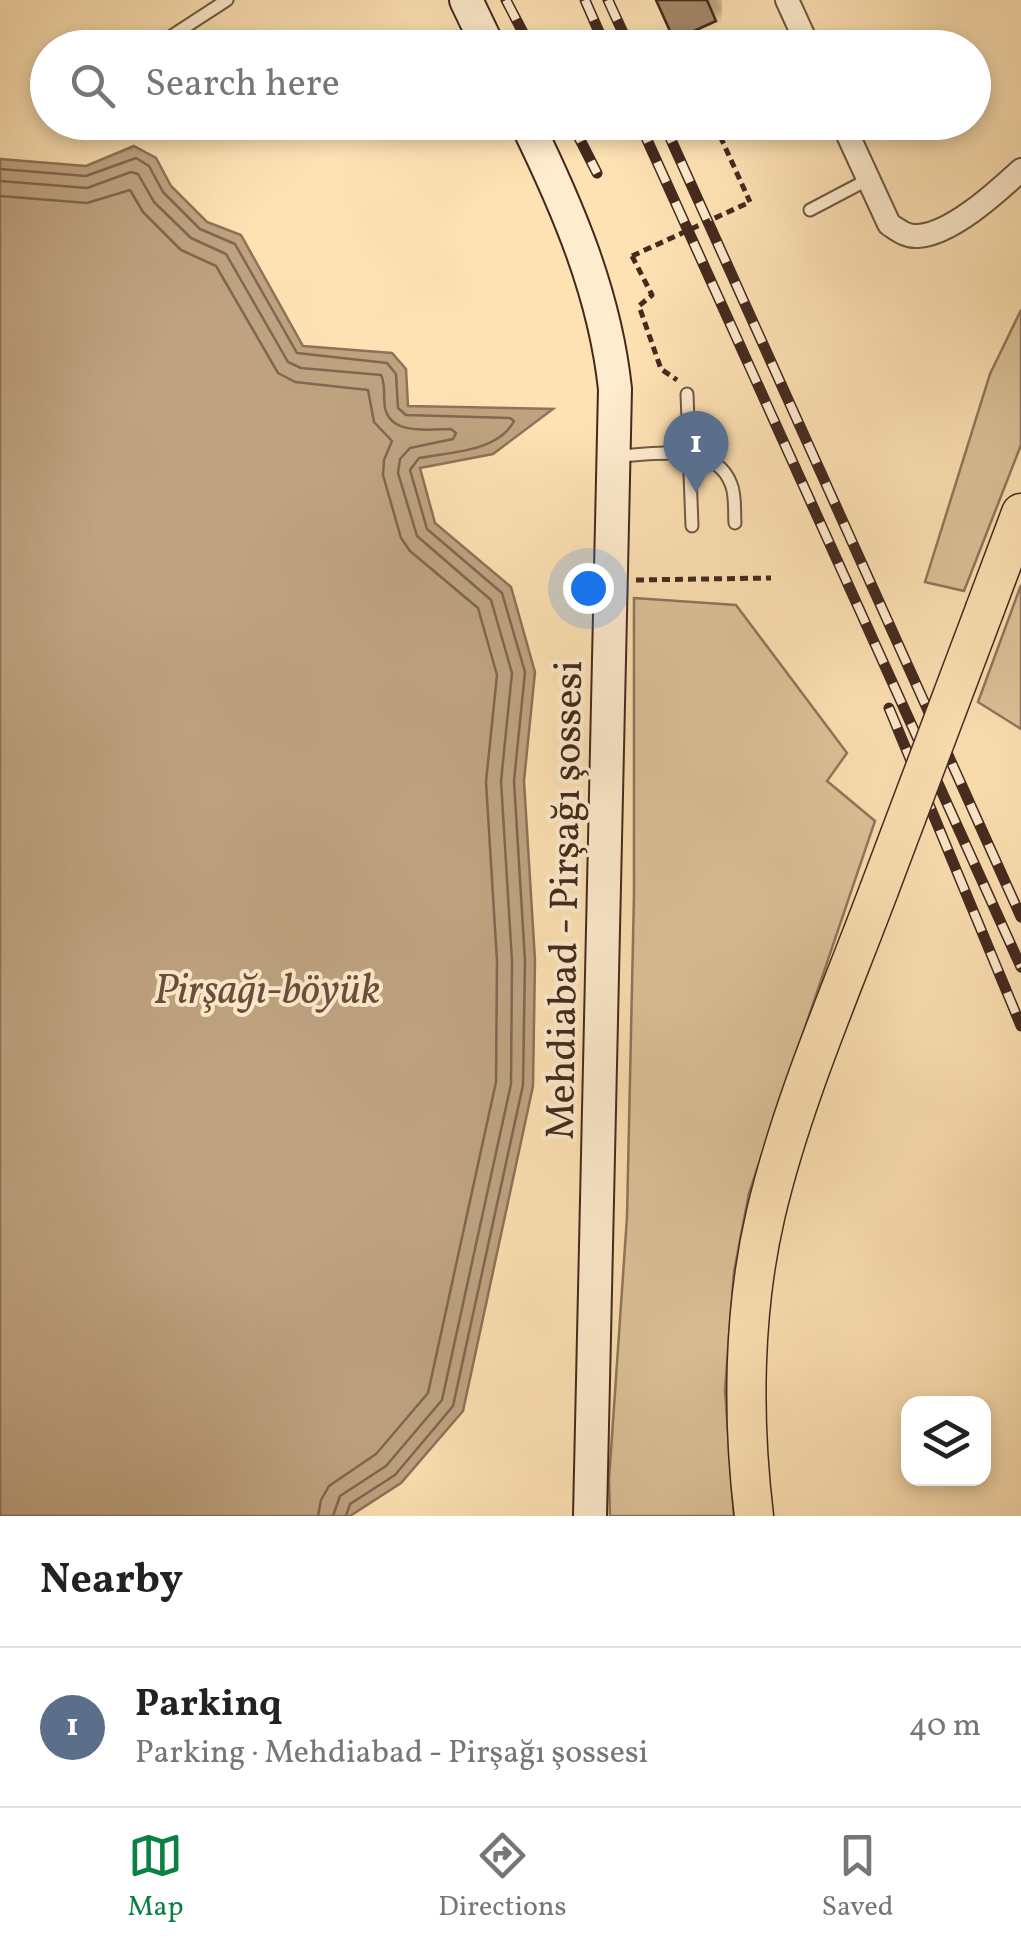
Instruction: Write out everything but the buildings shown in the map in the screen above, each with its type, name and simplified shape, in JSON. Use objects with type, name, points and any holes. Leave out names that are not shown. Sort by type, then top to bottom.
[{"type":"main road","points":[[466,0],[481,30]]},
{"type":"main road","name":"Mehdiabad - Pirşağı şossesi","points":[[534,140],[579,239],[605,318],[615,389],[590,1516]]},
{"type":"main road","points":[[754,1516],[749,1337],[766,1213],[787,1141],[1021,513]]},
{"type":"street","points":[[788,0],[801,30]]},
{"type":"street","points":[[850,140],[889,224],[902,233],[917,236],[973,212],[1021,170]]},
{"type":"lane","points":[[180,30],[227,0]]},
{"type":"lane","points":[[810,210],[868,180]]},
{"type":"lane","points":[[686,394],[692,526]]},
{"type":"lane","points":[[616,456],[690,454],[708,458],[733,487],[735,523]]},
{"type":"path","points":[[686,394],[682,383],[661,369],[639,306],[652,295],[632,256],[750,202],[722,140]]},
{"type":"path","points":[[613,581],[770,578]]},
{"type":"shaded area","points":[[1021,310],[1021,445],[964,591],[925,582],[990,374]]},
{"type":"shaded area","points":[[1021,585],[1021,729],[978,702]]},
{"type":"shaded area","points":[[634,598],[736,605],[847,753],[827,781],[875,821],[749,1193],[734,1272],[725,1390],[734,1516],[610,1516],[609,1480],[627,1217],[634,894]]},
{"type":"water","name":"Pirşağı-böyük","points":[[134,146],[156,158],[171,186],[207,222],[241,235],[303,346],[392,353],[406,369],[408,406],[553,409],[493,454],[420,468],[435,523],[511,587],[535,672],[524,781],[535,960],[533,1086],[463,1411],[401,1483],[350,1516],[0,1516],[0,159],[86,166]]},
{"type":"railway","points":[[506,0],[522,30]]},
{"type":"railway","points":[[585,0],[598,30]]},
{"type":"railway","points":[[608,0],[622,30]]},
{"type":"railway","points":[[580,140],[597,173]]},
{"type":"railway","points":[[647,140],[1021,967]]},
{"type":"railway","points":[[671,140],[1021,917]]},
{"type":"railway","points":[[889,708],[1021,1026]]},
{"type":"place","name":"Parkinq","points":[[696,493]]}]
